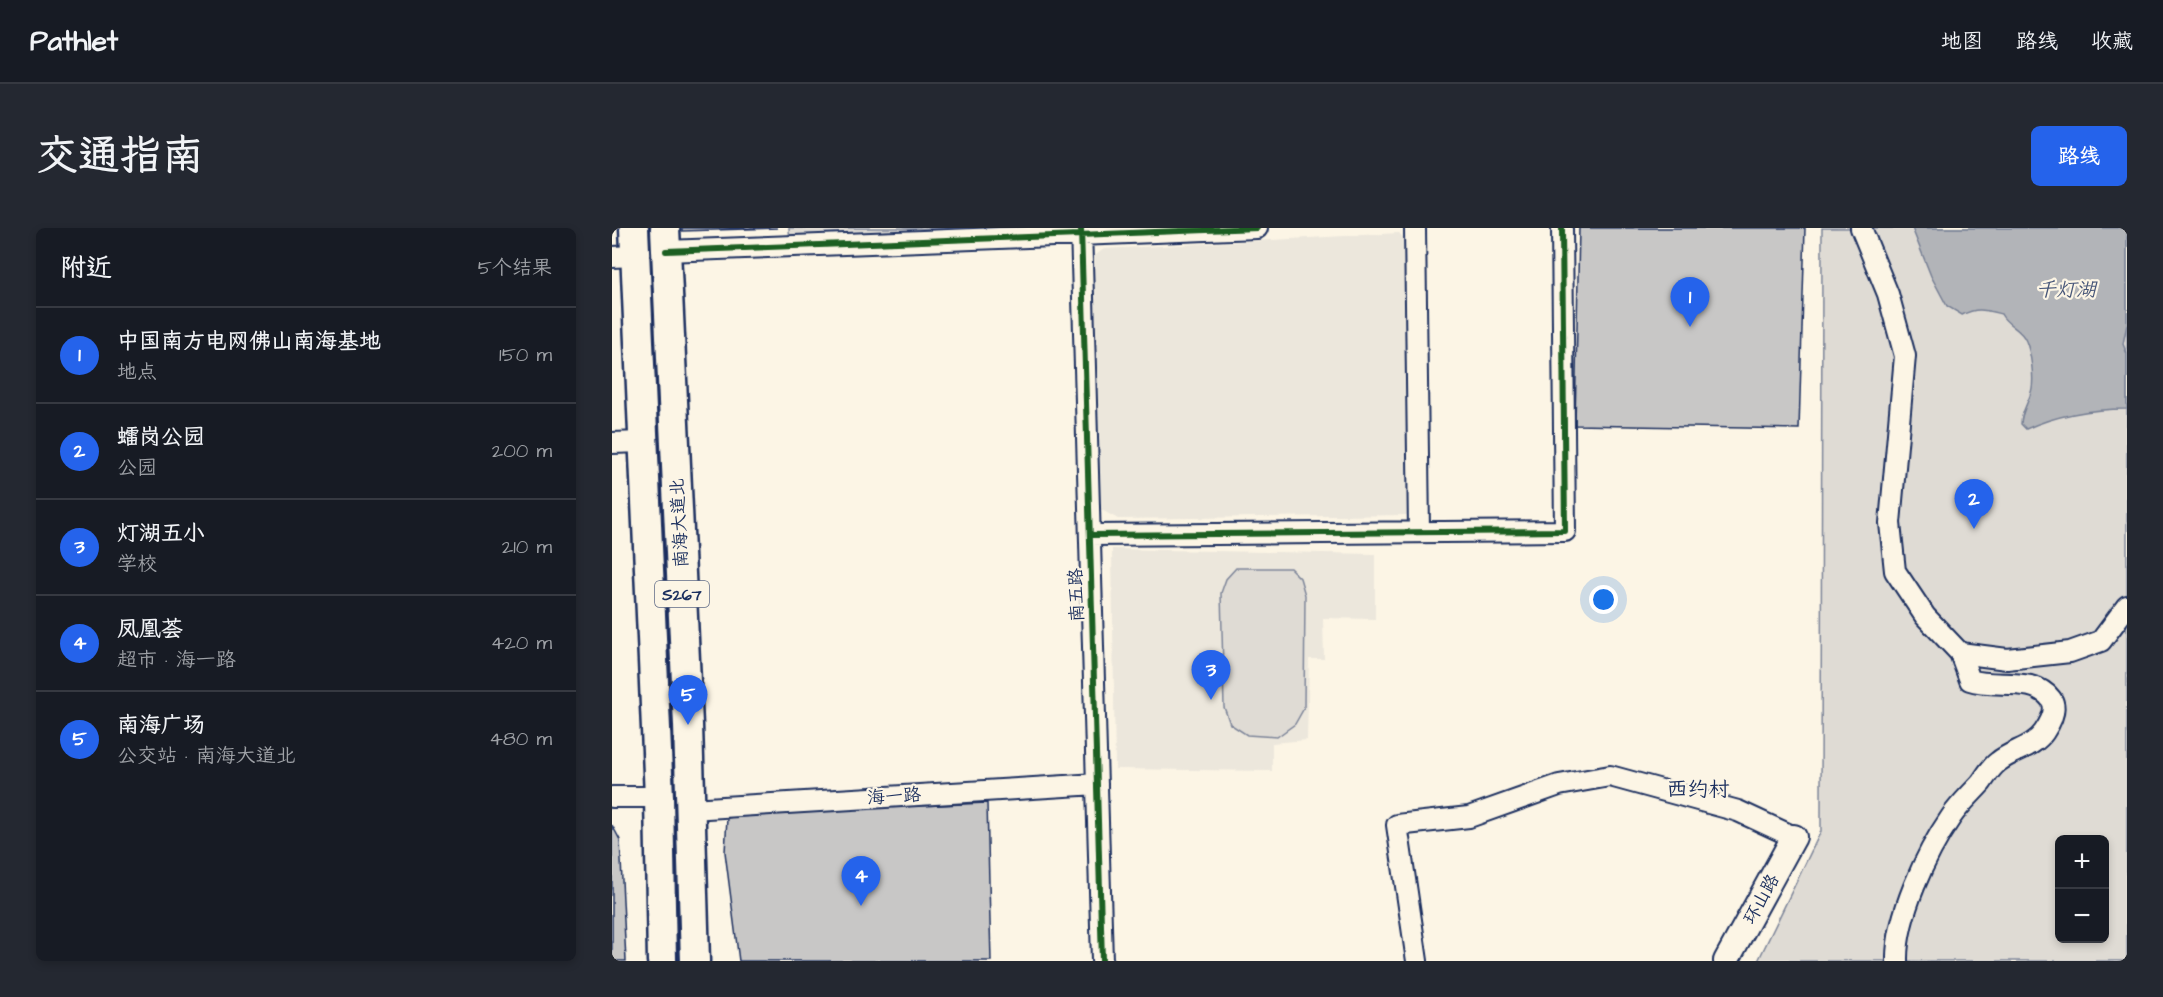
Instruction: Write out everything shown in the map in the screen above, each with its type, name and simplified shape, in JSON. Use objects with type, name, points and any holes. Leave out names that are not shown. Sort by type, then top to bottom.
[{"type":"highway","name":"南海大道北","points":[[634,228],[623,257],[642,442],[659,797],[662,961]]},
{"type":"highway","name":"南海大道北","points":[[666,240],[691,809],[695,961]]},
{"type":"main road","name":"环山路","points":[[1726,961],[1794,837]]},
{"type":"street","points":[[666,240],[1257,228]]},
{"type":"street","points":[[1415,228],[1419,531]]},
{"type":"street","points":[[1090,534],[1565,531],[1562,228]]},
{"type":"street","points":[[1861,228],[1888,294],[1905,356],[1890,523],[1895,572],[1925,616],[1960,653],[1970,680],[1984,685],[2026,685],[2041,689],[2053,701],[2054,712],[2043,734],[2031,744],[1997,762],[1951,817],[1929,855],[1909,903],[1897,943],[1897,961]]},
{"type":"street","name":"南五路","points":[[1081,232],[1102,961]]},
{"type":"street","points":[[612,443],[642,442]]},
{"type":"street","points":[[1960,653],[2007,659],[2070,652],[2101,641],[2127,606]]},
{"type":"street","points":[[1417,961],[1397,825],[1469,817],[1559,785],[1610,776],[1738,811],[1794,837]]},
{"type":"street","name":"海一路","points":[[691,809],[1097,784]]},
{"type":"street","points":[[612,797],[659,797]]},
{"type":"shaded area","points":[[789,228],[1081,228],[790,247]]},
{"type":"shaded area","points":[[1822,228],[2127,228],[2127,961],[1758,961],[1821,831]]},
{"type":"shaded area","points":[[1399,233],[1406,241],[1411,503],[1408,515],[1118,519],[1098,508],[1093,257],[1104,249]]},
{"type":"shaded area","points":[[1112,549],[1375,554],[1375,619],[1323,618],[1324,659],[1309,659],[1307,740],[1272,743],[1272,771],[1115,769]]},
{"type":"shaded area","points":[[1236,568],[1290,568],[1300,578],[1305,595],[1304,708],[1295,724],[1277,737],[1247,735],[1230,724],[1224,707],[1221,593],[1226,579]]},
{"type":"water","name":"千灯湖","points":[[1912,228],[2127,228],[2127,324],[2123,344],[2127,354],[2127,409],[2076,414],[2026,429],[2021,424],[2021,419],[2031,393],[2033,377],[2024,337],[2001,314],[1981,310],[1962,315],[1947,306],[1931,276]]},
{"type":"building","points":[[682,228],[777,228],[682,231]]},
{"type":"building","points":[[1579,228],[1805,228],[1799,429],[1575,425]]},
{"type":"building","points":[[987,803],[991,961],[739,961],[725,852],[727,818],[754,813]]},
{"type":"building","points":[[612,825],[620,840],[626,961],[612,961]]},
{"type":"cycle path","points":[[1081,228],[1102,961]]},
{"type":"cycle path","points":[[666,251],[1257,228]]},
{"type":"cycle path","points":[[1090,535],[1565,531],[1562,228]]},
{"type":"place","name":"中国南方电网佛山南海基地","points":[[1690,327]]},
{"type":"place","name":"𧒽岗公园","points":[[1974,529]]},
{"type":"place","name":"灯湖五小","points":[[1211,700]]},
{"type":"place","name":"南海广场","points":[[688,725]]},
{"type":"place","name":"凤凰荟","points":[[861,906]]},
{"type":"district","name":"西约村","points":[[1698,789]]}]
